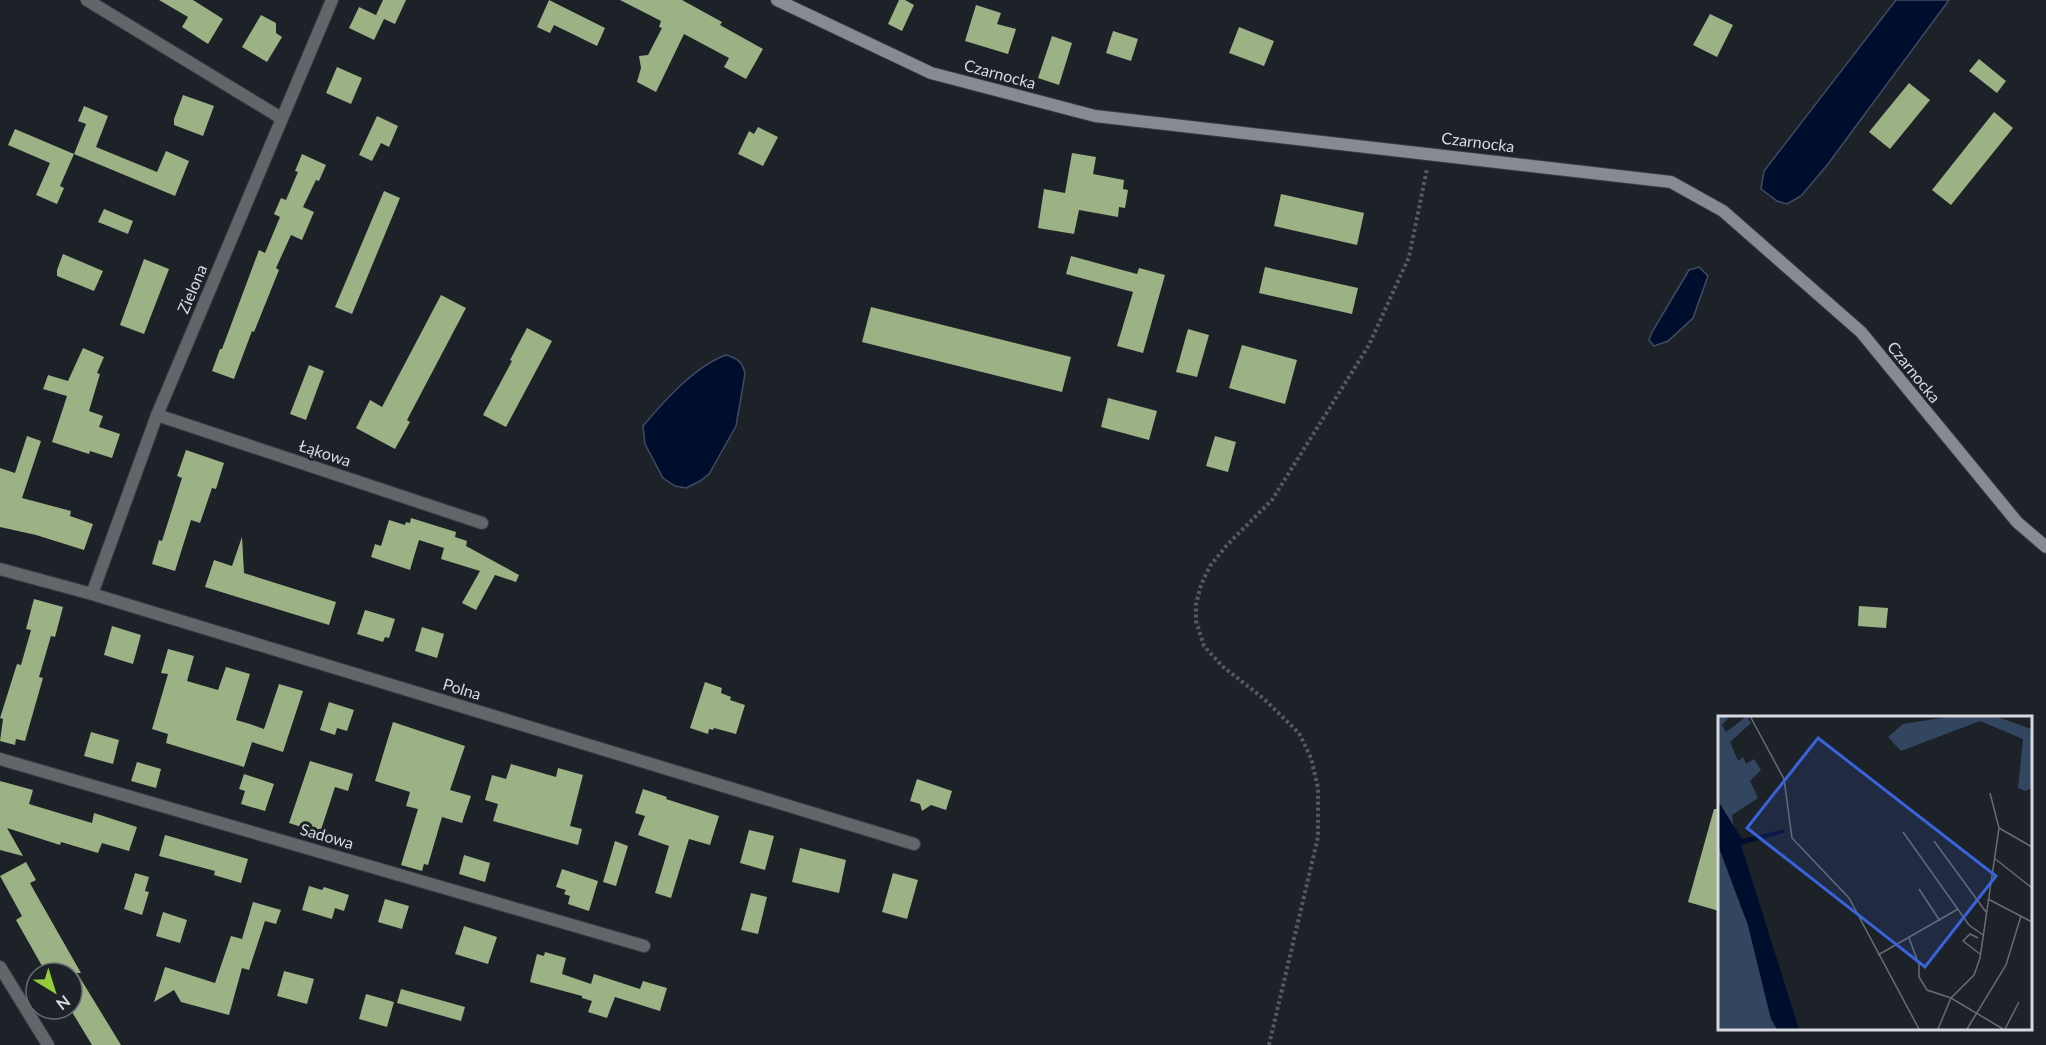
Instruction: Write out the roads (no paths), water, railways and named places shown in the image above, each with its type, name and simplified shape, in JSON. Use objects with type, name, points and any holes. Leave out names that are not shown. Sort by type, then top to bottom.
[{"type":"street","points":[[87,0],[281,118]]},
{"type":"street","name":"Zielona","points":[[92,594],[157,415],[332,0]]},
{"type":"street","name":"Czarnocka","points":[[777,0],[931,73],[1095,116],[1671,182],[1723,212],[1861,332],[2017,522],[2046,547]]},
{"type":"street","name":"Łąkowa","points":[[157,415],[482,523]]},
{"type":"street","name":"Polna","points":[[0,569],[92,594],[914,844]]},
{"type":"street","name":"Sadowa","points":[[0,759],[644,946]]},
{"type":"street","points":[[0,967],[48,1045]]},
{"type":"water","points":[[1896,0],[1949,0],[1828,164],[1801,196],[1787,204],[1777,201],[1761,189],[1764,171]]},
{"type":"water","points":[[1699,267],[1708,276],[1693,318],[1668,341],[1654,346],[1649,340],[1652,332],[1689,270]]},
{"type":"water","points":[[726,355],[739,361],[745,374],[736,426],[709,474],[686,488],[675,486],[663,478],[645,444],[643,426],[670,395],[692,376],[714,360]]}]
